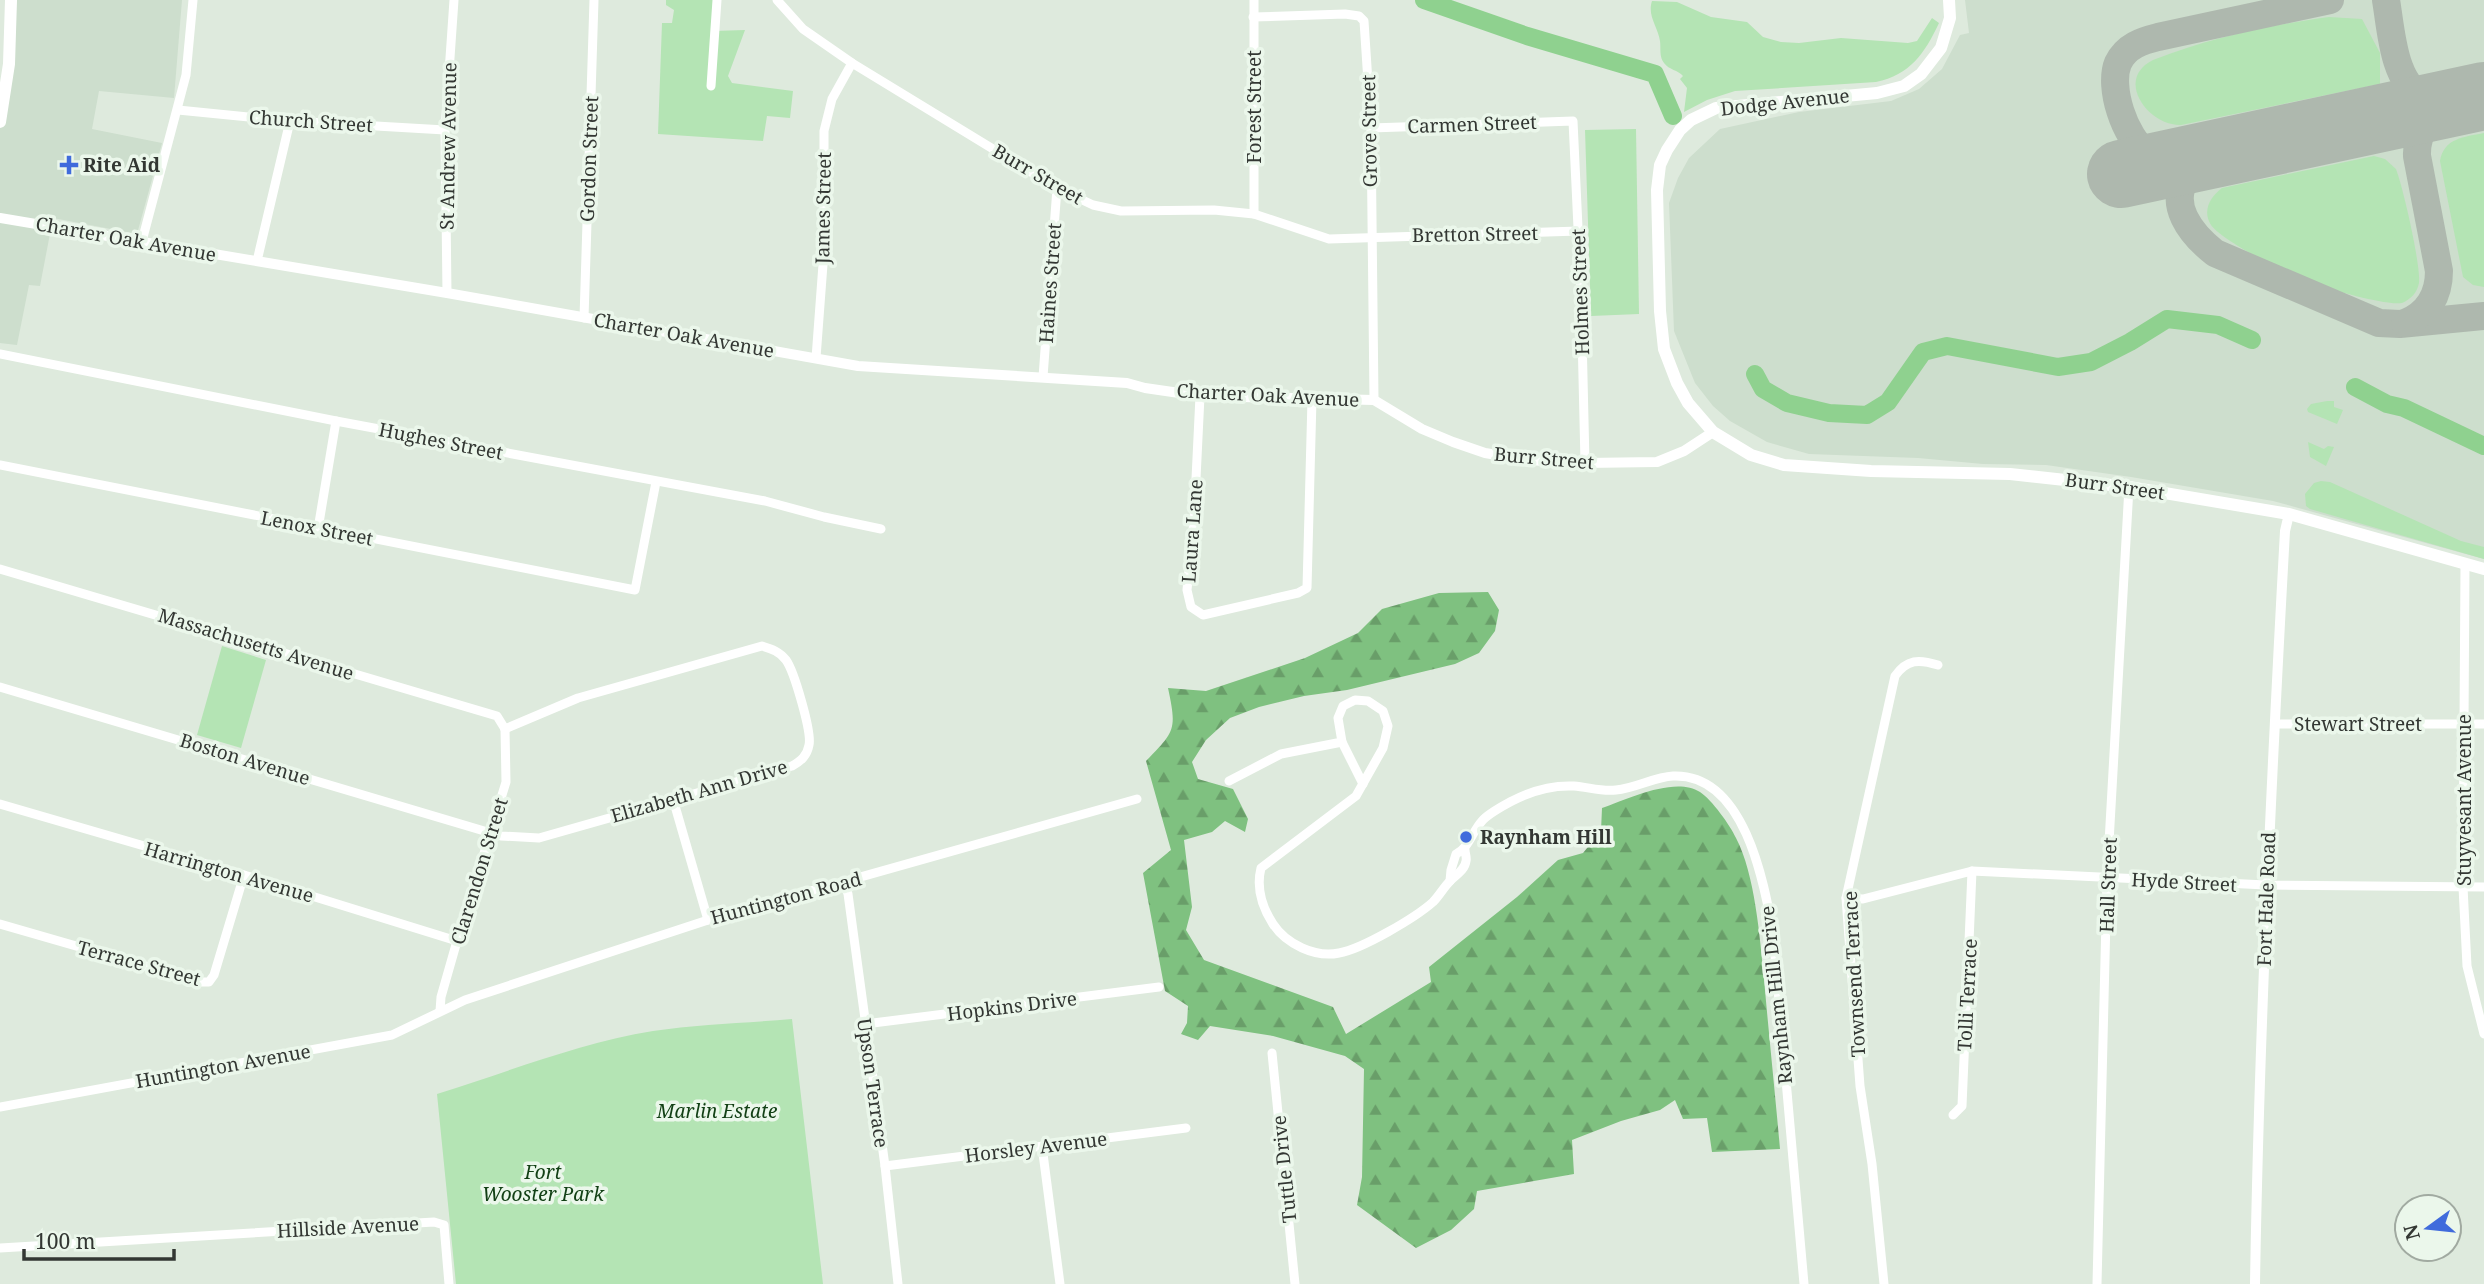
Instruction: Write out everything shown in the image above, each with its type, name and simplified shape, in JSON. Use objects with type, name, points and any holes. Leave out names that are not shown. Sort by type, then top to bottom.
[{"type":"main road","points":[[0,122],[9,64],[11,0]]},
{"type":"main road","name":"Dodge Avenue","points":[[1713,432],[1688,403],[1664,349],[1660,311],[1657,190],[1660,165],[1667,150],[1680,130],[1691,120],[1716,108],[1877,93],[1904,86],[1921,74],[1941,48],[1948,28],[1949,0]]},
{"type":"main road","name":"Burr Street","points":[[1713,432],[1765,461],[1804,468],[2010,474],[2129,487],[2289,514],[2484,569]]},
{"type":"street","points":[[142,241],[186,75],[193,0]]},
{"type":"street","name":"St Andrew Avenue","points":[[447,293],[445,130],[454,0]]},
{"type":"street","name":"Gordon Street","points":[[584,318],[594,0]]},
{"type":"street","points":[[711,86],[717,0]]},
{"type":"street","name":"Burr Street","points":[[777,0],[803,29],[852,63],[1057,188],[1093,205],[1121,211],[1214,210],[1254,214],[1329,239],[1371,236]]},
{"type":"street","name":"Forest Street","points":[[1254,0],[1254,214]]},
{"type":"street","name":"Grove Street","points":[[1254,17],[1345,14],[1359,16],[1364,21],[1371,128],[1371,236]]},
{"type":"street","name":"James Street","points":[[816,358],[824,251],[824,131],[832,99],[852,63]]},
{"type":"street","name":"Church Street","points":[[178,110],[290,121],[445,130]]},
{"type":"street","points":[[257,261],[290,121]]},
{"type":"street","name":"Carmen Street","points":[[1371,128],[1573,121]]},
{"type":"street","name":"Holmes Street","points":[[1573,121],[1579,231],[1585,463]]},
{"type":"street","name":"Haines Street","points":[[1044,377],[1057,188]]},
{"type":"street","name":"Charter Oak Avenue","points":[[0,218],[858,366],[1127,383],[1200,396],[1374,400]]},
{"type":"street","name":"Bretton Street","points":[[1371,236],[1579,231]]},
{"type":"street","points":[[1371,236],[1374,400]]},
{"type":"street","name":"Hughes Street","points":[[0,354],[336,421],[765,501],[881,529]]},
{"type":"street","name":"Laura Lane","points":[[1200,396],[1195,508],[1187,590],[1191,607],[1203,615],[1298,593],[1307,588],[1312,399]]},
{"type":"street","name":"Burr Street","points":[[1374,400],[1422,429],[1485,453],[1527,460],[1585,463],[1657,462],[1684,451],[1713,432]]},
{"type":"street","points":[[318,529],[336,421]]},
{"type":"street","name":"Lenox Street","points":[[0,465],[635,590],[656,482]]},
{"type":"street","name":"Hall Street","points":[[2097,1284],[2107,878],[2129,487]]},
{"type":"street","name":"Fort Hale Road","points":[[2255,1284],[2266,885],[2285,531],[2289,514]]},
{"type":"street","name":"Stuyvesant Avenue","points":[[2466,563],[2463,887],[2467,966],[2484,1034]]},
{"type":"street","name":"Massachusetts Avenue","points":[[0,569],[497,716],[505,729]]},
{"type":"street","name":"Elizabeth Ann Drive","points":[[489,832],[539,838],[792,766],[805,756],[809,741],[808,728],[790,666],[775,650],[755,647],[578,698],[505,729]]},
{"type":"street","name":"Townsend Terrace","points":[[1884,1284],[1872,1164],[1859,1075],[1846,898],[1895,676],[1901,667],[1913,661],[1924,660],[1938,665]]},
{"type":"street","name":"Boston Avenue","points":[[0,687],[489,832]]},
{"type":"street","name":"Raynham Hill Drive","points":[[1363,784],[1342,741],[1338,718],[1343,706],[1355,700],[1368,701],[1382,711],[1388,726],[1373,768],[1356,796],[1261,868],[1258,880],[1262,902],[1277,930],[1294,943],[1315,953],[1338,954],[1358,947],[1433,902],[1450,881],[1459,875],[1466,860],[1465,850],[1483,819],[1512,801],[1538,790],[1573,786],[1615,790],[1675,776],[1706,783],[1726,799],[1755,858],[1765,889],[1773,933],[1804,1284]]},
{"type":"street","name":"Stewart Street","points":[[2274,724],[2484,724]]},
{"type":"street","name":"Clarendon Street","points":[[440,1011],[457,941],[506,782],[505,729]]},
{"type":"street","points":[[1229,781],[1281,754],[1342,741]]},
{"type":"street","points":[[674,799],[708,920]]},
{"type":"street","name":"Huntington Road","points":[[440,1011],[465,1000],[708,920],[1137,799]]},
{"type":"street","name":"Harrington Avenue","points":[[0,804],[457,941]]},
{"type":"street","name":"Hyde Street","points":[[1846,898],[1863,899],[1972,871],[2266,885],[2484,887]]},
{"type":"street","name":"Tolli Terrace","points":[[1953,1115],[1962,1106],[1972,871]]},
{"type":"street","name":"Terrace Street","points":[[0,924],[201,982],[209,982],[214,975],[244,875]]},
{"type":"street","name":"Upson Terrace","points":[[844,883],[848,894],[885,1167],[898,1284]]},
{"type":"street","name":"Hopkins Drive","points":[[865,1024],[1159,987]]},
{"type":"street","name":"Huntington Avenue","points":[[0,1107],[392,1035],[421,1023],[440,1011]]},
{"type":"street","name":"Tuttle Drive","points":[[1272,1053],[1295,1284]]},
{"type":"street","name":"Horsley Avenue","points":[[885,1167],[1186,1128]]},
{"type":"street","points":[[1042,1146],[1060,1284]]},
{"type":"street","name":"Hillside Avenue","points":[[0,1248],[434,1222],[444,1226],[449,1284]]},
{"type":"shaded area","points":[[17,0],[182,0],[174,98],[99,91],[92,129],[162,143],[137,234],[53,218],[40,286],[29,285],[17,345],[0,343],[0,119]]},
{"type":"shaded area","points":[[1965,0],[2484,0],[2484,559],[2273,501],[2131,477],[2046,465],[1809,454],[1767,442],[1730,421],[1713,406],[1695,383],[1674,331],[1669,203],[1689,158],[1720,129],[1799,112],[1891,101],[1919,89],[1942,69],[1960,35],[1969,33]]},
{"type":"green space","points":[[666,0],[713,0],[713,31],[745,30],[728,76],[732,83],[793,91],[790,118],[767,116],[763,141],[658,134],[662,23],[672,23],[674,10],[666,5]]},
{"type":"green space","points":[[1652,1],[1677,2],[1711,17],[1747,22],[1763,37],[1781,42],[1799,43],[1841,38],[1908,43],[1917,41],[1932,18],[1939,23],[1915,61],[1888,79],[1735,91],[1707,100],[1684,112],[1687,88],[1680,79],[1683,76],[1662,61],[1659,36],[1651,12]]},
{"type":"green space","points":[[2329,17],[2362,19],[2380,53],[2380,84],[2181,125],[2157,118],[2140,100],[2136,78],[2142,68],[2153,60],[2240,33]]},
{"type":"green space","points":[[1636,129],[1639,314],[1591,316],[1585,130]]},
{"type":"green space","points":[[2484,133],[2484,287],[2473,285],[2463,277],[2440,161],[2442,153],[2450,143]]},
{"type":"green space","points":[[2374,156],[2385,159],[2396,169],[2414,244],[2419,283],[2413,295],[2402,303],[2368,299],[2303,280],[2239,247],[2217,231],[2208,220],[2209,205],[2222,188]]},
{"type":"green space","points":[[2334,401],[2334,407],[2343,410],[2337,424],[2308,412],[2311,404]]},
{"type":"green space","points":[[2308,442],[2324,449],[2328,446],[2334,447],[2326,466],[2310,457]]},
{"type":"green space","points":[[2330,482],[2461,541],[2484,547],[2484,559],[2310,509],[2306,506],[2305,494],[2314,483]]},
{"type":"green space","points":[[1488,592],[1499,610],[1495,631],[1479,653],[1455,664],[1347,690],[1304,696],[1259,707],[1230,718],[1206,740],[1192,762],[1198,779],[1233,789],[1248,819],[1245,832],[1225,821],[1212,832],[1184,840],[1192,907],[1186,930],[1204,960],[1333,1007],[1346,1034],[1431,982],[1429,967],[1517,897],[1558,860],[1583,853],[1601,831],[1602,808],[1651,791],[1678,786],[1690,788],[1705,796],[1725,820],[1736,838],[1748,869],[1761,945],[1780,1149],[1712,1152],[1707,1118],[1683,1119],[1675,1100],[1660,1110],[1621,1121],[1572,1140],[1574,1174],[1477,1191],[1474,1209],[1451,1230],[1416,1248],[1357,1205],[1362,1177],[1364,1069],[1345,1056],[1273,1036],[1210,1026],[1198,1040],[1181,1034],[1187,1023],[1188,1006],[1165,991],[1143,873],[1171,850],[1146,761],[1163,743],[1171,729],[1173,722],[1168,688],[1206,691],[1305,658],[1358,633],[1382,609],[1439,593]]},
{"type":"green space","points":[[222,646],[266,660],[241,748],[197,735]]},
{"type":"green space","points":[[792,1019],[823,1284],[456,1284],[437,1094],[571,1050],[625,1036],[688,1027]]},
{"type":"waterway","points":[[1424,0],[1527,36],[1655,74],[1673,116]]},
{"type":"waterway","points":[[1755,374],[1763,389],[1787,403],[1829,413],[1867,415],[1888,402],[1923,352],[1947,346],[2058,367],[2091,362],[2167,319],[2218,325],[2252,340]]},
{"type":"waterway","points":[[2355,387],[2387,404],[2404,408],[2484,446]]},
{"type":"taxiway","points":[[2183,162],[2159,158],[2146,152],[2131,136],[2120,111],[2115,85],[2118,63],[2125,52],[2158,37],[2330,0]]},
{"type":"taxiway","points":[[2386,0],[2395,53],[2404,78],[2421,96],[2453,103]]},
{"type":"taxiway","points":[[2405,323],[2420,315],[2431,303],[2437,288],[2439,271],[2417,147],[2426,124],[2453,103]]},
{"type":"taxiway","points":[[2210,156],[2189,174],[2182,185],[2180,196],[2184,218],[2190,228],[2215,253],[2379,323],[2400,324],[2484,316]]},
{"type":"runway","points":[[2121,174],[2484,96]]},
{"type":"place","name":"Rite Aid","points":[[69,165]]},
{"type":"place","name":"Raynham Hill","points":[[1466,837]]},
{"type":"park label","name":"Marlin Estate","points":[[717,1111]]},
{"type":"park label","name":"Fort Wooster Park","points":[[543,1183]]}]
